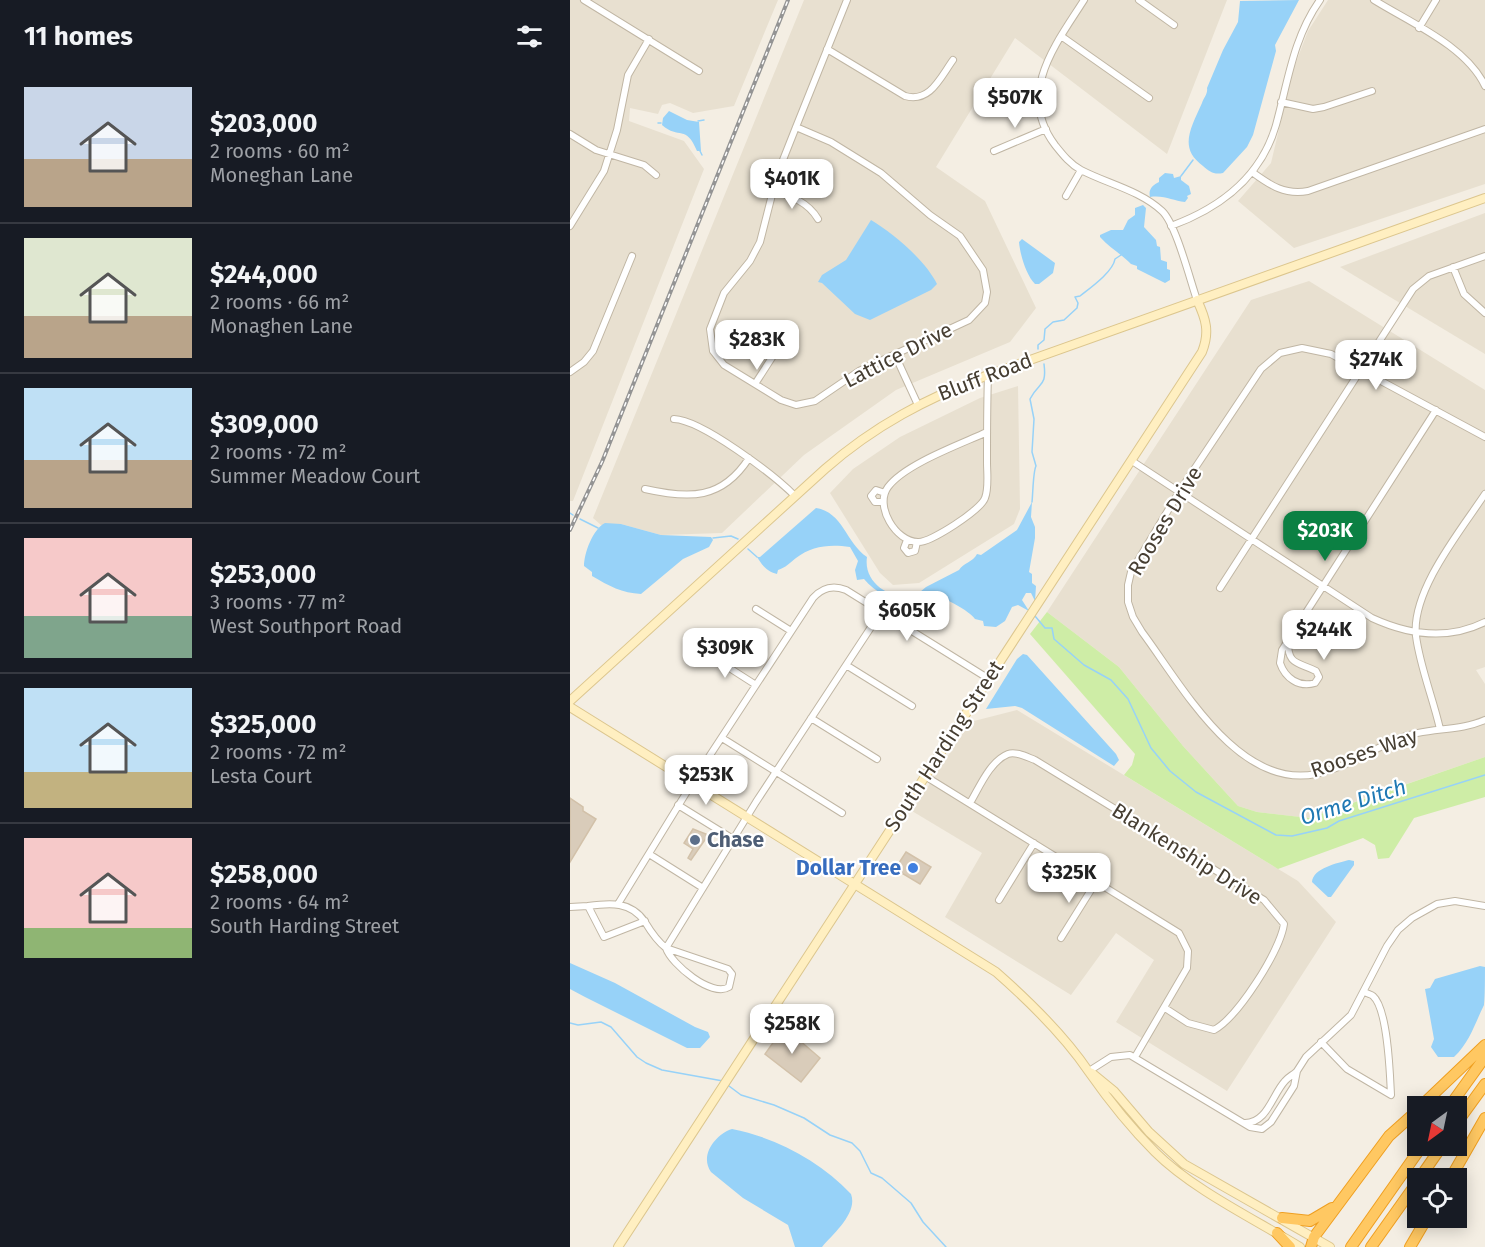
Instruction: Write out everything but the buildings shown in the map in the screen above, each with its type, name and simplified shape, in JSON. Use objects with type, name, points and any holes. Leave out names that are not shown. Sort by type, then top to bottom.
[{"type":"highway","points":[[1432,1096],[1485,1045]]},
{"type":"highway","points":[[1457,1096],[1485,1057]]},
{"type":"highway","points":[[1467,1109],[1485,1084]]},
{"type":"highway","points":[[1456,1168],[1485,1118]]},
{"type":"highway","points":[[1313,1242],[1389,1136],[1407,1119]]},
{"type":"highway","points":[[1351,1247],[1415,1156]]},
{"type":"highway","points":[[1371,1247],[1407,1196]]},
{"type":"highway","points":[[1282,1218],[1310,1221],[1326,1213],[1344,1198]]},
{"type":"highway","points":[[1410,1247],[1421,1228]]},
{"type":"highway","points":[[1277,1233],[1290,1247]]},
{"type":"main road","name":"Bluff Road","points":[[570,701],[851,446],[883,424],[918,405],[988,375],[1485,198]]},
{"type":"main road","name":"South Harding Street","points":[[618,1247],[1132,461],[1205,344],[1208,326],[1197,300]]},
{"type":"main road","points":[[570,707],[855,882],[996,972],[1034,1009],[1089,1071],[1105,1097],[1170,1166],[1300,1247]]},
{"type":"main road","points":[[1089,1071],[1114,1090],[1149,1132],[1184,1164],[1282,1218],[1313,1242],[1330,1247]]},
{"type":"street","points":[[584,0],[699,71]]},
{"type":"street","points":[[790,327],[755,384],[724,365],[715,355],[709,334],[724,293],[750,261],[758,245],[772,190],[847,0]]},
{"type":"street","points":[[1084,0],[1046,62],[1040,82],[1040,109],[1046,129],[1064,156],[1081,170],[1135,192],[1161,211],[1171,226],[1197,300]]},
{"type":"street","points":[[1139,0],[1174,25]]},
{"type":"street","points":[[1171,226],[1217,205],[1237,190],[1252,172],[1270,141],[1300,35],[1320,0]]},
{"type":"street","points":[[1374,0],[1462,55],[1479,73],[1485,86]]},
{"type":"street","points":[[1419,28],[1436,0]]},
{"type":"street","points":[[1061,36],[1149,98]]},
{"type":"street","points":[[570,226],[600,180],[610,154],[628,75],[649,39]]},
{"type":"street","points":[[827,49],[912,98],[930,92],[952,60]]},
{"type":"street","points":[[1281,102],[1313,109],[1372,91]]},
{"type":"street","name":"Lattice Drive","points":[[755,384],[781,400],[796,405],[815,401],[852,375],[969,320],[985,303],[987,292],[983,270],[960,237],[881,173],[831,142],[796,127]]},
{"type":"street","points":[[994,151],[1046,129]]},
{"type":"street","points":[[1252,172],[1281,190],[1298,193],[1485,129]]},
{"type":"street","points":[[570,134],[591,148],[644,165],[656,175]]},
{"type":"street","points":[[1066,196],[1081,170]]},
{"type":"street","points":[[772,190],[791,196],[804,204],[818,219]]},
{"type":"street","points":[[570,372],[592,354],[632,256]]},
{"type":"street","points":[[1220,588],[1413,289],[1429,276],[1485,256]]},
{"type":"street","points":[[1453,267],[1464,294],[1485,313]]},
{"type":"street","name":"Rooses Drive","points":[[1245,758],[1213,727],[1142,632],[1133,617],[1128,602],[1131,572],[1179,492],[1261,369],[1281,353],[1302,348],[1331,354],[1360,369]]},
{"type":"street","points":[[896,355],[918,405]]},
{"type":"street","points":[[1360,369],[1485,437]]},
{"type":"street","points":[[987,432],[921,464],[892,483],[885,493],[883,502],[887,515],[899,533],[907,540],[917,542],[930,539],[982,504],[987,491],[988,375]]},
{"type":"street","points":[[1288,640],[1291,658],[1299,666],[1317,670],[1319,677],[1315,683],[1296,682],[1282,669],[1280,657],[1288,640],[1436,410]]},
{"type":"street","points":[[674,419],[692,423],[749,458],[795,496]]},
{"type":"street","points":[[645,489],[680,496],[702,494],[728,482],[749,458]]},
{"type":"street","points":[[1132,461],[1372,618],[1393,628],[1416,634],[1459,632],[1485,622]]},
{"type":"street","points":[[883,502],[875,502],[871,496],[876,490],[885,493]]},
{"type":"street","points":[[1440,729],[1416,634],[1418,609],[1423,594],[1485,494]]},
{"type":"street","points":[[907,540],[904,548],[908,554],[916,551],[917,542]]},
{"type":"street","points":[[618,904],[678,805],[756,685],[815,596],[827,588],[839,587],[846,590],[989,679]]},
{"type":"street","points":[[756,609],[792,631]]},
{"type":"street","points":[[666,948],[747,816],[881,612]]},
{"type":"street","points":[[706,653],[756,685]]},
{"type":"street","points":[[846,665],[912,706]]},
{"type":"street","points":[[811,718],[877,759]]},
{"type":"street","name":"Rooses Way","points":[[1245,758],[1280,772],[1296,775],[1316,774],[1402,737],[1485,720]]},
{"type":"street","points":[[722,738],[842,813]]},
{"type":"street","name":"Blankenship Drive","points":[[970,803],[988,773],[1000,759],[1008,754],[1026,756],[1264,900],[1279,915],[1284,924],[1279,944],[1235,1013],[1221,1027],[1214,1030],[1198,1027],[1165,1008]]},
{"type":"street","points":[[925,776],[1170,926],[1186,942],[1187,968],[1135,1057]]},
{"type":"street","points":[[678,805],[733,839]]},
{"type":"street","points":[[999,900],[1034,843]]},
{"type":"street","points":[[649,854],[703,888]]},
{"type":"street","points":[[1061,938],[1096,882]]},
{"type":"street","points":[[1243,1123],[1253,1123],[1260,1118],[1285,1080],[1297,1071],[1306,1057],[1351,1015],[1387,946],[1398,930],[1412,918],[1437,904],[1455,901],[1485,906]]},
{"type":"street","points":[[570,907],[618,904],[634,910],[666,948],[673,961],[695,979],[723,990],[729,987],[732,974],[728,969],[666,948]]},
{"type":"street","points":[[588,906],[604,937],[645,921]]},
{"type":"street","points":[[1321,1042],[1347,1069],[1391,1095],[1389,1047],[1386,1034],[1374,997],[1365,992]]},
{"type":"street","points":[[1089,1071],[1111,1057],[1125,1054],[1135,1057],[1243,1123],[1258,1129],[1269,1125],[1294,1086],[1297,1071]]},
{"type":"shaded area","points":[[570,0],[778,0],[734,106],[693,113],[670,103],[662,105],[658,114],[630,108],[629,121],[684,141],[704,169],[573,501],[570,501]]},
{"type":"shaded area","points":[[804,0],[1227,0],[1167,154],[1015,38],[936,167],[985,201],[1036,308],[1010,342],[896,390],[804,455],[722,533],[661,535],[621,524],[601,525],[593,518]]},
{"type":"shaded area","points":[[1328,0],[1485,0],[1485,184],[1294,248],[1238,201],[1271,163],[1293,70],[1308,31]]},
{"type":"shaded area","points":[[1485,213],[1485,354],[1340,267]]},
{"type":"shaded area","points":[[1309,281],[1485,390],[1485,667],[1476,670],[1485,684],[1485,757],[1308,818],[1257,812],[1238,806],[1183,746],[1119,667],[1047,612],[1251,300]]},
{"type":"shaded area","points":[[1018,386],[1020,509],[1014,524],[919,583],[893,585],[880,573],[830,493],[853,469],[900,437],[980,398]]},
{"type":"shaded area","points":[[1017,710],[1298,881],[1336,922],[1227,1091],[1116,1022],[1154,960],[1116,933],[1071,995],[945,917],[982,853],[912,811],[970,722]]},
{"type":"green space","points":[[1047,612],[1119,667],[1183,746],[1238,806],[1257,812],[1309,818],[1485,757],[1485,797],[1414,818],[1389,858],[1378,859],[1375,845],[1363,838],[1278,869],[1124,775],[1132,765],[1135,754],[1030,634]]},
{"type":"water","points":[[1299,0],[1275,45],[1276,51],[1253,135],[1247,147],[1223,173],[1217,174],[1210,171],[1195,159],[1189,145],[1189,137],[1223,50],[1238,22],[1240,1]]},
{"type":"water","points":[[669,111],[687,120],[699,122],[701,151],[697,151],[686,135],[673,132],[662,125],[663,118]]},
{"type":"water","points":[[1165,173],[1173,174],[1174,178],[1181,176],[1181,180],[1189,186],[1191,194],[1187,196],[1185,202],[1150,197],[1152,188]]},
{"type":"water","points":[[1143,205],[1146,208],[1144,227],[1156,240],[1157,246],[1160,247],[1161,260],[1167,262],[1167,269],[1170,270],[1170,280],[1165,283],[1137,269],[1137,266],[1131,264],[1100,237],[1111,230],[1123,230],[1128,220],[1135,215],[1135,208]]},
{"type":"water","points":[[871,220],[908,248],[925,266],[937,284],[931,290],[870,320],[855,314],[822,283],[818,282],[822,275],[846,260]]},
{"type":"water","points":[[1022,239],[1055,263],[1053,273],[1039,284],[1035,284],[1032,280],[1024,264],[1019,242]]},
{"type":"water","points":[[1032,502],[1031,517],[1035,527],[1035,538],[1029,572],[1032,574],[1032,583],[1036,586],[1035,601],[1031,593],[1026,593],[1022,600],[1029,611],[1018,605],[1012,607],[1005,621],[996,627],[984,626],[983,621],[975,619],[962,608],[934,595],[915,608],[906,610],[873,588],[864,579],[857,580],[855,570],[858,561],[850,547],[815,548],[778,570],[777,574],[768,570],[757,557],[760,557],[816,508],[832,515],[867,557],[869,575],[880,588],[896,596],[914,597],[926,587],[959,570],[977,554],[981,555],[1017,530]]},
{"type":"water","points":[[605,523],[621,524],[661,535],[711,537],[713,540],[709,547],[683,559],[641,594],[634,593],[622,591],[604,583],[592,576],[592,572],[584,566],[590,542],[597,530]]},
{"type":"water","points":[[1023,654],[1027,655],[1116,754],[1119,760],[1114,766],[1022,708],[1015,706],[986,709],[1017,659]]},
{"type":"water","points":[[1349,860],[1354,861],[1354,865],[1331,897],[1328,897],[1312,882],[1313,877],[1321,870]]},
{"type":"water","points":[[570,963],[615,983],[708,1032],[710,1037],[700,1048],[687,1048],[585,997],[570,989]]},
{"type":"water","points":[[1480,966],[1485,967],[1484,1005],[1475,1025],[1468,1039],[1454,1057],[1438,1057],[1431,1047],[1434,1039],[1425,989],[1430,988],[1435,979]]},
{"type":"water","points":[[732,1129],[765,1138],[797,1152],[826,1171],[851,1194],[851,1208],[848,1215],[822,1247],[795,1247],[788,1225],[743,1198],[711,1172],[707,1159],[708,1152],[720,1135]]},
{"type":"waterway","points":[[698,121],[704,120]]},
{"type":"waterway","points":[[700,151],[702,155]]},
{"type":"waterway","points":[[1181,176],[1193,160]]},
{"type":"waterway","points":[[1038,349],[1038,345],[1044,340],[1045,329],[1053,322],[1064,320],[1077,308],[1078,303],[1075,297],[1080,296],[1100,279],[1110,269],[1115,259],[1121,255]]},
{"type":"waterway","points":[[1032,502],[1036,466],[1032,452],[1034,419],[1030,399],[1043,381],[1044,364]]},
{"type":"waterway","name":"Orme Ditch","points":[[580,519],[598,528]]},
{"type":"waterway","name":"Orme Ditch","points":[[713,538],[731,536],[738,539]]},
{"type":"waterway","name":"Orme Ditch","points":[[748,549],[757,557]]},
{"type":"waterway","name":"Orme Ditch","points":[[1035,616],[1045,628],[1052,628],[1054,639],[1084,665],[1111,680],[1128,699],[1151,748],[1170,771],[1196,792],[1276,835],[1292,836],[1327,828],[1339,821],[1485,775]]},
{"type":"waterway","points":[[570,1023],[578,1025],[601,1022],[611,1027],[637,1057],[646,1063],[662,1070],[723,1081]]},
{"type":"waterway","points":[[729,1086],[741,1095],[774,1105],[804,1118],[830,1135],[852,1143],[860,1151],[871,1173],[882,1178],[911,1203],[923,1222],[946,1247]]},
{"type":"railway","points":[[570,530],[602,462],[788,0]]},
{"type":"place","name":"Chase","points":[[695,840]]},
{"type":"place","name":"Dollar Tree","points":[[913,868]]}]
